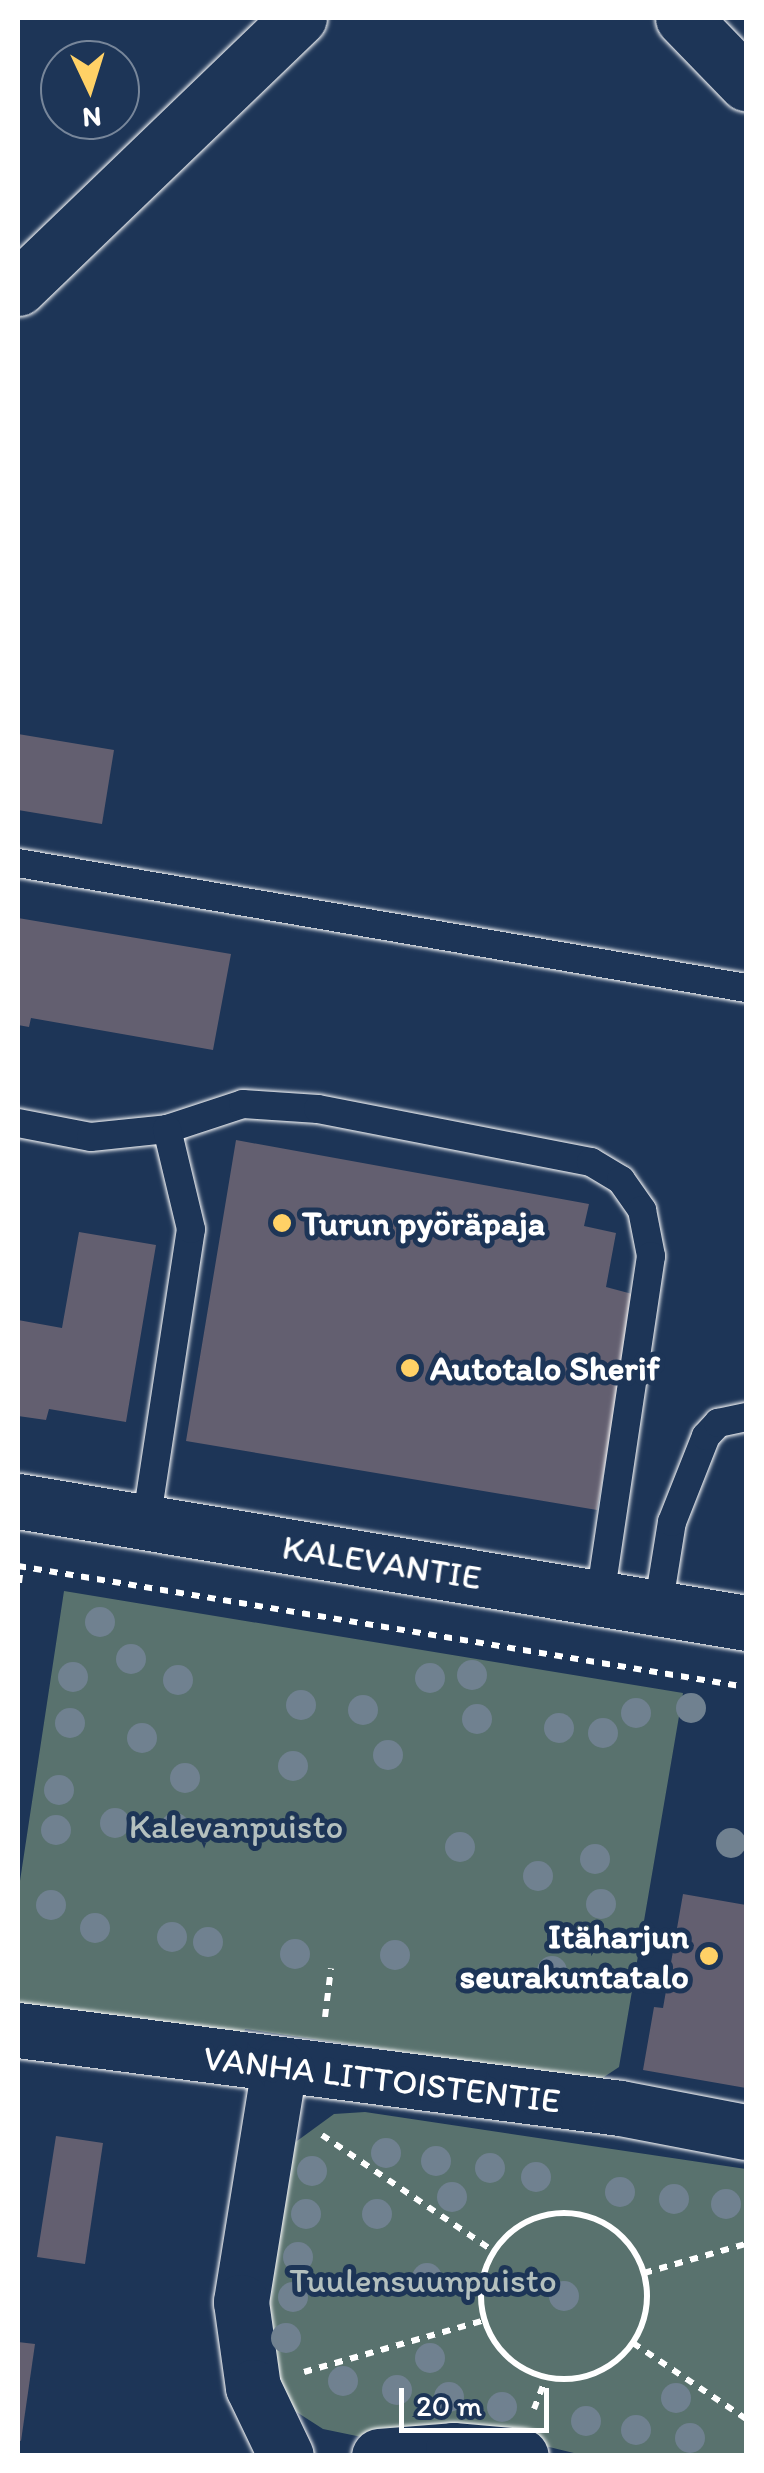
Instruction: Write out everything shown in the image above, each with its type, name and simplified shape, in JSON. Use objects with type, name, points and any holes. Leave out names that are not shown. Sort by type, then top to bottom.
[{"type":"street","points":[[18,288],[299,18]]},
{"type":"street","points":[[683,18],[746,83]]},
{"type":"street","name":"KALEVANTIE","points":[[18,1500],[746,1622]]},
{"type":"street","name":"VANHA LITTOISTENTIE","points":[[18,2030],[277,2086],[620,2108],[746,2132]]},
{"type":"street","points":[[277,2086],[241,2302],[253,2387],[286,2456]]},
{"type":"street","points":[[379,2456],[453,2450],[520,2456]]},
{"type":"lane","points":[[18,863],[746,988]]},
{"type":"lane","points":[[18,1124],[91,1137],[167,1129],[243,1104],[318,1109],[591,1162],[621,1180],[642,1210],[651,1256],[600,1598]]},
{"type":"lane","points":[[146,1523],[191,1229],[167,1129]]},
{"type":"lane","points":[[658,1608],[672,1522],[706,1436],[718,1423],[746,1417]]},
{"type":"path","points":[[19,1582],[19,1566],[746,1687]]},
{"type":"path","points":[[277,2086],[495,2252]]},
{"type":"path","points":[[570,2214],[617,2231],[644,2273],[648,2300],[633,2342],[606,2368],[581,2378],[554,2378],[507,2356],[485,2320],[482,2286],[495,2252],[522,2225],[570,2214]]},
{"type":"path","points":[[644,2273],[746,2244]]},
{"type":"path","points":[[253,2387],[485,2320]]},
{"type":"path","points":[[633,2342],[746,2419]]},
{"type":"green space","name":"Kalevanpuisto","points":[[64,1591],[683,1693],[619,2067],[598,2081],[245,2029],[241,2045],[18,2014],[18,1894]]},
{"type":"green space","name":"Tuulensuunpuisto","points":[[365,2112],[746,2169],[746,2455],[582,2455],[496,2434],[376,2440],[323,2429],[295,2411],[261,2344],[286,2149],[334,2114]]},
{"type":"building","points":[[18,734],[114,750],[102,824],[18,810]]},
{"type":"building","points":[[18,918],[231,954],[213,1050],[31,1018],[29,1027],[18,1025]]},
{"type":"building","name":"Autotalo Sherif","points":[[236,1140],[589,1204],[584,1226],[616,1233],[606,1287],[636,1295],[597,1510],[186,1441]]},
{"type":"building","points":[[79,1232],[156,1245],[126,1422],[49,1409],[46,1420],[18,1416],[18,1320],[62,1328]]},
{"type":"building","name":"Itäharjun seurakuntatalo","points":[[683,1894],[746,1905],[746,2088],[643,2070],[654,2007],[663,2008]]},
{"type":"building","points":[[56,2136],[103,2143],[85,2264],[37,2257]]},
{"type":"building","points":[[18,2342],[35,2344],[21,2441],[18,2440]]},
{"type":"place","name":"Turun pyöräpaja","points":[[282,1223]]},
{"type":"place","name":"Autotalo Sherif","points":[[410,1368]]},
{"type":"place","name":"Itäharjun seurakuntatalo","points":[[709,1956]]}]
